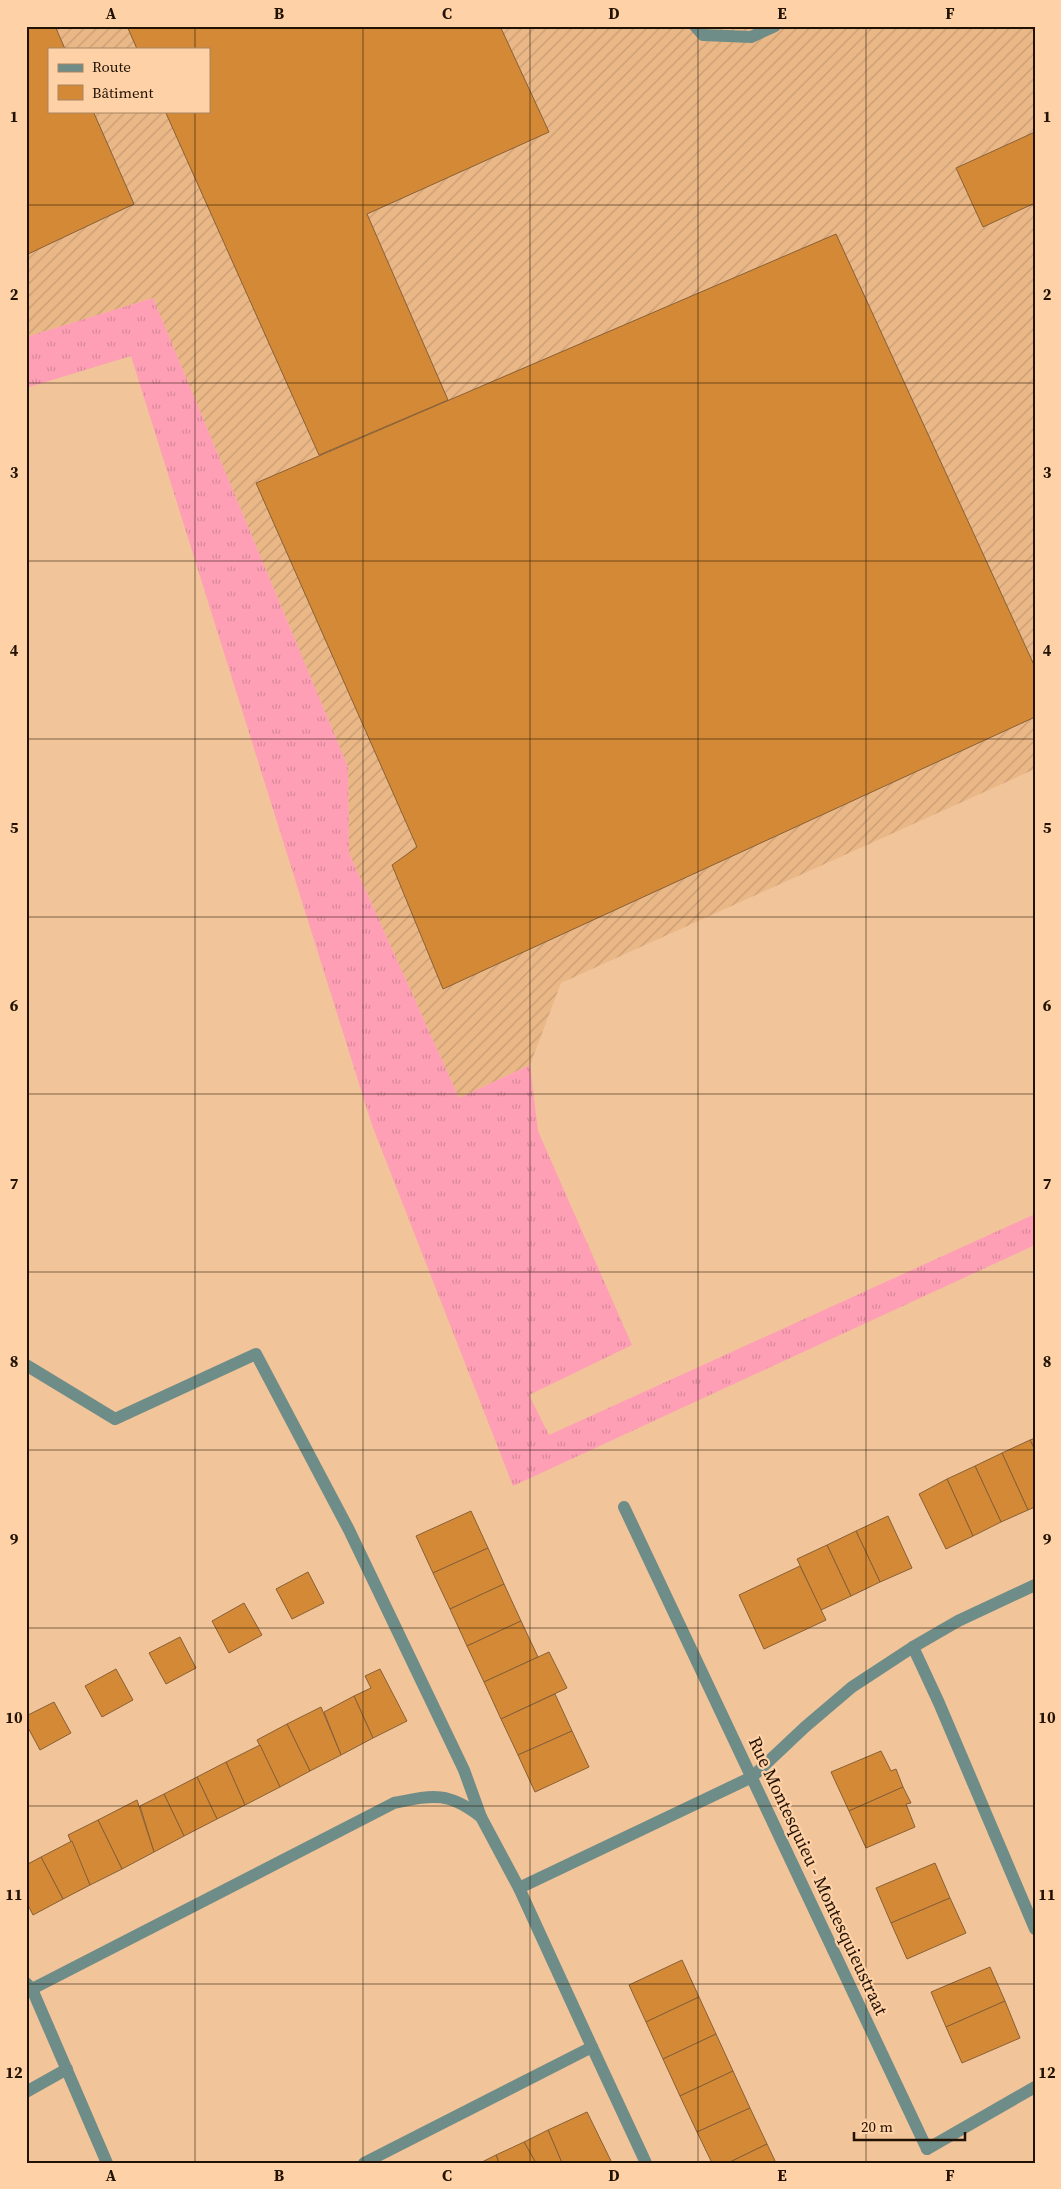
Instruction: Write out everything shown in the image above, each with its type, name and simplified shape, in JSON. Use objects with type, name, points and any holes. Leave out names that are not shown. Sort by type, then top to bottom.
[{"type":"street","points":[[696,26],[703,34],[751,37],[775,26]]},
{"type":"street","points":[[26,1365],[115,1419],[256,1354],[353,1539],[464,1770],[481,1817],[519,1888],[646,2163]]},
{"type":"street","name":"Rue Montesquieu - Montesquieustraat","points":[[624,1507],[928,2149],[1035,2087]]},
{"type":"street","points":[[519,1888],[752,1777],[805,1726],[852,1687],[913,1647],[958,1621],[1035,1585]]},
{"type":"street","points":[[913,1647],[939,1703],[1035,1929]]},
{"type":"street","points":[[107,2163],[29,1986],[394,1803],[433,1796],[464,1804],[481,1817]]},
{"type":"street","points":[[364,2163],[592,2047]]},
{"type":"street","points":[[26,2092],[67,2069]]},
{"type":"shaded area","points":[[26,26],[1035,26],[1035,769],[561,983],[530,1065],[459,1098],[349,853],[348,767],[153,298],[26,337]]},
{"type":"green space","points":[[153,298],[348,767],[349,853],[459,1098],[530,1065],[538,1131],[632,1345],[529,1395],[549,1435],[1035,1214],[1035,1245],[513,1486],[372,1125],[131,356],[26,388],[26,337]]},
{"type":"building","points":[[26,26],[55,26],[65,48],[48,48],[48,112],[93,112],[134,204],[26,255]]},
{"type":"building","points":[[127,26],[500,26],[549,132],[367,214],[448,400],[319,455],[165,112],[210,112],[210,48],[137,48]]},
{"type":"building","points":[[1035,132],[1035,203],[983,227],[956,168]]},
{"type":"building","points":[[836,234],[1035,667],[1035,717],[443,989],[392,865],[417,847],[256,483]]},
{"type":"building","points":[[1035,1438],[1035,1450],[1030,1440]]},
{"type":"building","points":[[1030,1440],[1035,1450],[1035,1507],[1028,1510],[1002,1453]]},
{"type":"building","points":[[1002,1453],[1028,1510],[1001,1522],[975,1466]]},
{"type":"building","points":[[975,1466],[1001,1522],[973,1536],[947,1479]]},
{"type":"building","points":[[947,1479],[973,1536],[946,1549],[919,1494]]},
{"type":"building","points":[[471,1511],[488,1548],[433,1573],[416,1536]]},
{"type":"building","points":[[888,1516],[912,1568],[880,1582],[856,1531]]},
{"type":"building","points":[[856,1531],[880,1582],[851,1596],[827,1545]]},
{"type":"building","points":[[827,1545],[851,1596],[821,1610],[797,1559]]},
{"type":"building","points":[[488,1548],[504,1584],[450,1609],[433,1573]]},
{"type":"building","points":[[800,1566],[826,1620],[764,1649],[739,1595]]},
{"type":"building","points":[[308,1572],[324,1603],[292,1619],[276,1589]]},
{"type":"building","points":[[504,1584],[521,1621],[467,1646],[450,1609]]},
{"type":"building","points":[[244,1603],[262,1635],[229,1653],[212,1621]]},
{"type":"building","points":[[521,1621],[538,1657],[484,1682],[467,1646]]},
{"type":"building","points":[[180,1637],[196,1668],[166,1684],[149,1653]]},
{"type":"building","points":[[549,1652],[567,1688],[501,1719],[484,1682]]},
{"type":"building","points":[[116,1669],[133,1700],[102,1717],[85,1686]]},
{"type":"building","points":[[380,1669],[407,1721],[373,1738],[354,1696],[371,1688],[365,1676]]},
{"type":"building","points":[[555,1694],[572,1731],[518,1755],[501,1719]]},
{"type":"building","points":[[354,1696],[373,1738],[341,1755],[324,1712]]},
{"type":"building","points":[[54,1702],[71,1733],[40,1750],[26,1724],[26,1716]]},
{"type":"building","points":[[321,1707],[341,1755],[310,1771],[287,1724]]},
{"type":"building","points":[[287,1724],[310,1771],[280,1787],[257,1740]]},
{"type":"building","points":[[572,1731],[589,1767],[535,1792],[518,1755]]},
{"type":"building","points":[[260,1745],[280,1787],[245,1805],[226,1762]]},
{"type":"building","points":[[881,1751],[891,1771],[896,1769],[903,1787],[849,1811],[831,1772]]},
{"type":"building","points":[[226,1762],[245,1805],[217,1819],[197,1777]]},
{"type":"building","points":[[197,1777],[217,1819],[184,1836],[164,1794]]},
{"type":"building","points":[[903,1787],[911,1803],[906,1804],[915,1827],[866,1848],[849,1811]]},
{"type":"building","points":[[164,1794],[184,1836],[154,1852],[140,1806]]},
{"type":"building","points":[[137,1800],[154,1852],[122,1869],[98,1820]]},
{"type":"building","points":[[98,1820],[122,1869],[90,1885],[68,1835]]},
{"type":"building","points":[[72,1841],[90,1885],[63,1899],[41,1857]]},
{"type":"building","points":[[41,1857],[63,1899],[33,1915],[26,1901],[26,1865]]},
{"type":"building","points":[[935,1863],[950,1898],[891,1923],[876,1888]]},
{"type":"building","points":[[950,1898],[966,1933],[907,1959],[891,1923]]},
{"type":"building","points":[[682,1960],[699,1997],[646,2022],[629,1985]]},
{"type":"building","points":[[990,1967],[1005,2001],[946,2027],[931,1992]]},
{"type":"building","points":[[699,1997],[716,2034],[663,2059],[646,2022]]},
{"type":"building","points":[[1005,2001],[1020,2038],[962,2063],[946,2027]]},
{"type":"building","points":[[716,2034],[733,2071],[680,2096],[663,2059]]},
{"type":"building","points":[[733,2071],[750,2108],[697,2132],[680,2096]]},
{"type":"building","points":[[750,2108],[767,2144],[728,2163],[712,2163],[697,2132]]},
{"type":"building","points":[[587,2112],[612,2163],[562,2163],[548,2130]]},
{"type":"building","points":[[548,2130],[562,2163],[536,2163],[524,2142]]},
{"type":"building","points":[[524,2142],[536,2163],[499,2163],[496,2155]]},
{"type":"building","points":[[767,2144],[776,2163],[728,2163]]},
{"type":"building","points":[[496,2155],[499,2163],[480,2163]]}]
